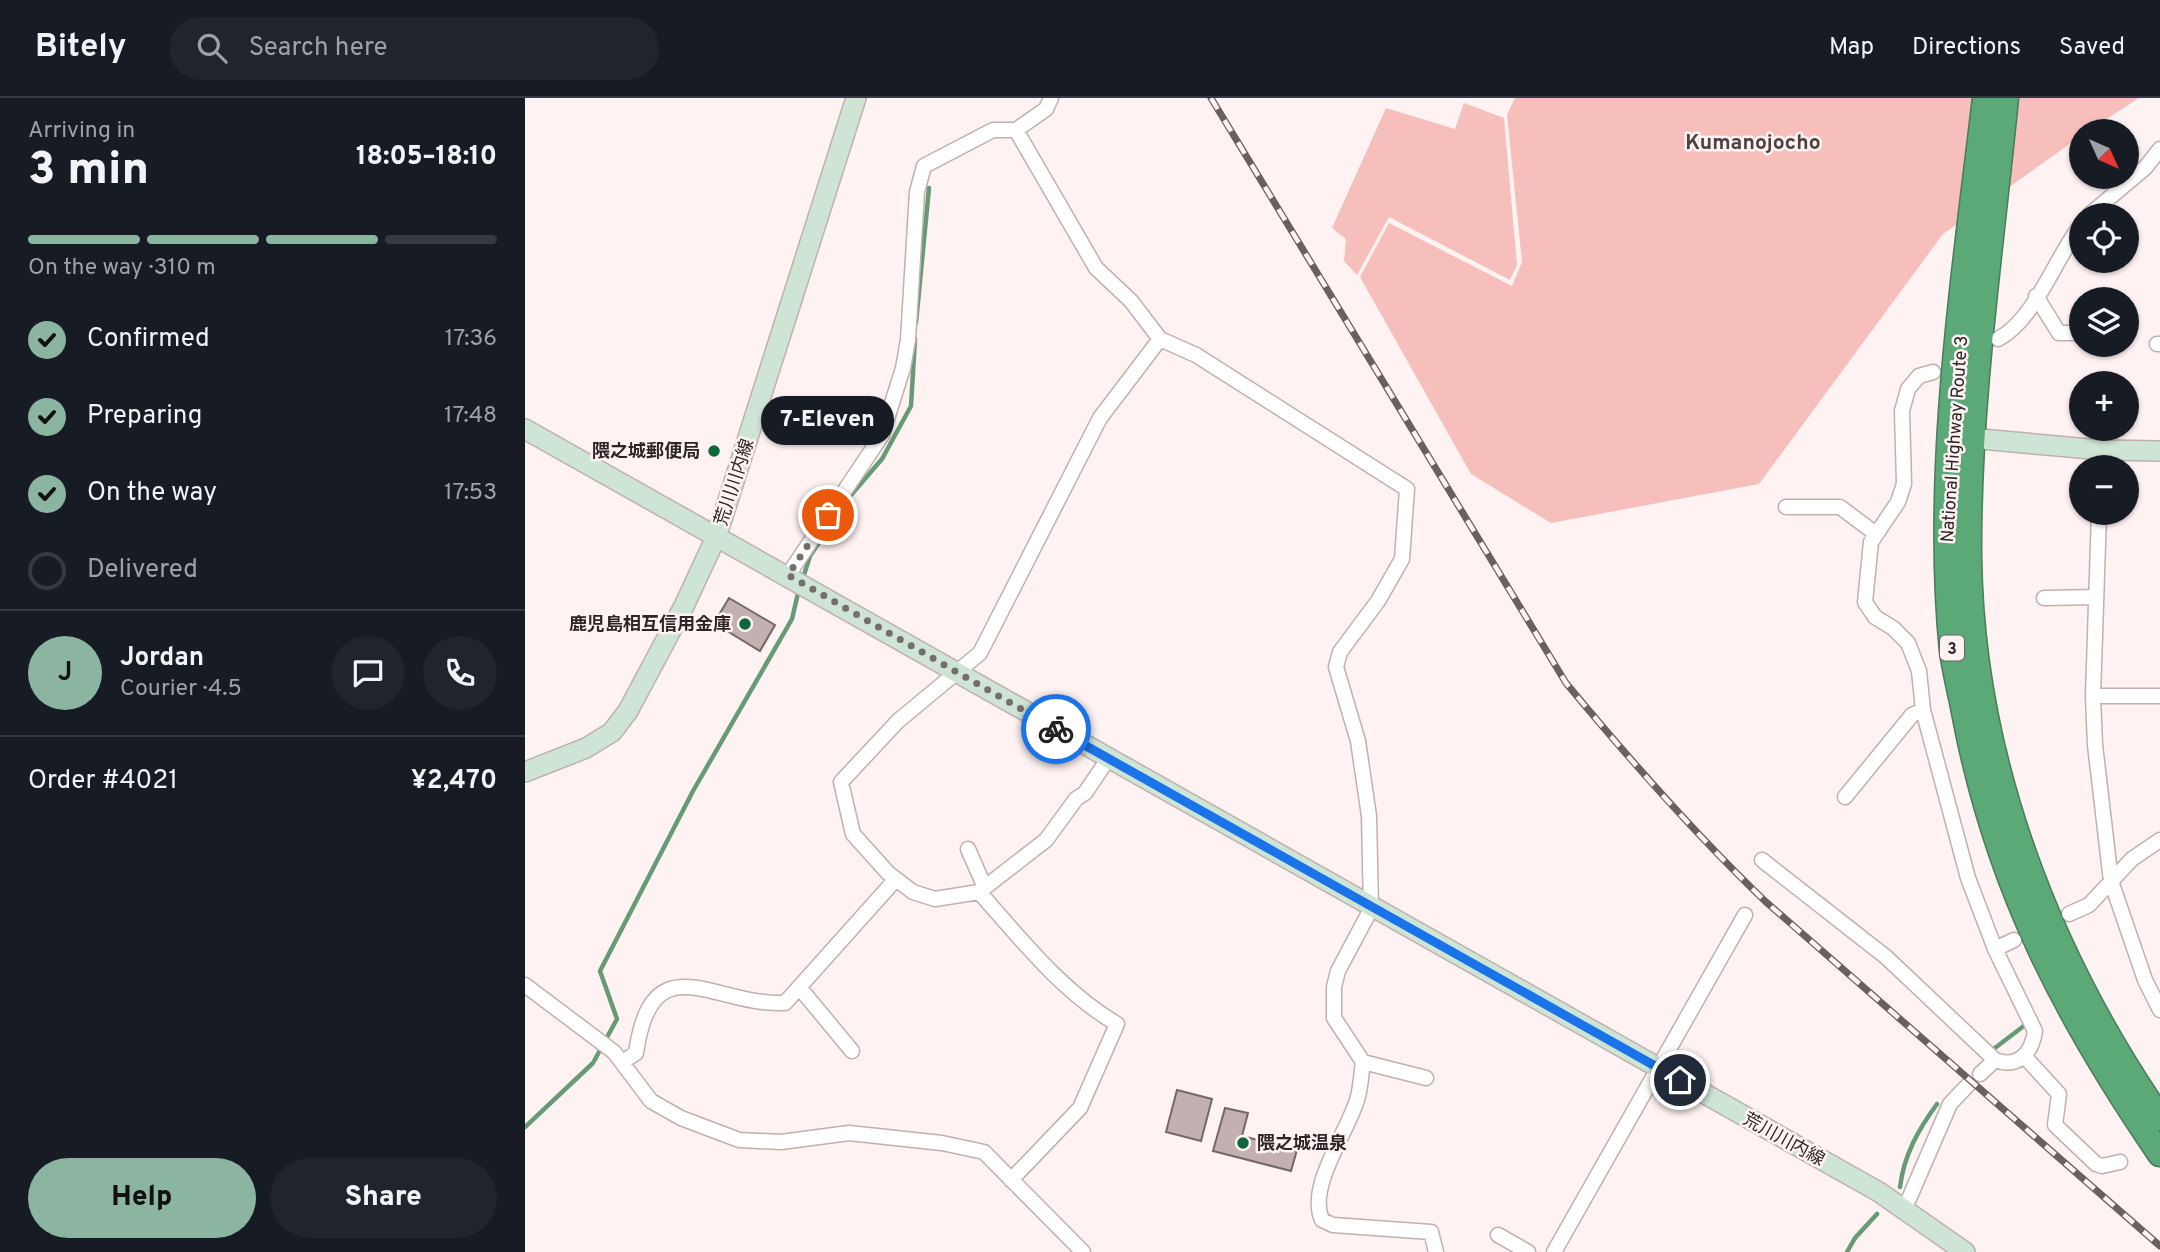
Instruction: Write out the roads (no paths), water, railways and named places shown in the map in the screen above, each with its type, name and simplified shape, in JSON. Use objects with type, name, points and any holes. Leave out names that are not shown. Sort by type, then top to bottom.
[{"type":"highway","name":"National Highway Route 3","points":[[1985,98],[1961,437],[1977,653],[1990,736],[2008,807],[2062,951],[2131,1074],[2160,1118]]},
{"type":"highway","name":"National Highway Route 3","points":[[2006,98],[1946,562],[1953,653],[1988,818],[2041,957],[2078,1028],[2160,1154]]},
{"type":"main road","name":"荒川川内線","points":[[856,98],[717,535],[1371,909],[1905,1208],[1965,1252]]},
{"type":"main road","points":[[525,429],[717,535],[656,659],[628,711],[612,732],[586,748],[525,772]]},
{"type":"main road","points":[[1961,437],[2075,455]]},
{"type":"main road","points":[[2134,455],[2160,452]]},
{"type":"street","points":[[796,580],[882,435],[903,368],[908,340],[917,192],[924,166],[993,130],[1016,130],[1046,108],[1051,98]]},
{"type":"street","points":[[1016,130],[1096,268],[1131,301],[1160,339],[1196,355],[1407,489],[1402,559],[1378,601],[1340,652],[1336,667],[1358,741],[1369,816],[1371,909],[1338,971],[1334,987],[1334,1018],[1363,1062],[1358,1099],[1320,1187],[1317,1209],[1322,1220],[1333,1224],[1430,1232],[1436,1252]]},
{"type":"street","points":[[2103,203],[2145,168],[2160,149]]},
{"type":"street","points":[[1998,339],[2022,321],[2069,240]]},
{"type":"street","points":[[2036,296],[2059,333],[2069,333]]},
{"type":"street","points":[[1108,759],[1085,793],[1076,799],[1046,840],[982,890],[935,899],[913,892],[896,879],[853,834],[841,782],[898,721],[958,674],[980,653],[1100,418],[1160,339]]},
{"type":"street","points":[[1762,860],[1886,957],[1995,1060],[2005,1064],[2025,1058],[2033,1046],[2035,1031],[1995,949],[1965,867],[1923,710],[1919,671],[1908,643],[1893,628],[1875,617],[1865,602],[1871,542],[1898,502],[1904,484],[1902,411],[1908,389],[1919,376],[1933,372]]},
{"type":"street","points":[[1786,507],[1840,507],[1876,534]]},
{"type":"street","points":[[2099,525],[2093,696],[2095,745],[2111,881],[2145,980],[2160,1010]]},
{"type":"street","points":[[2044,598],[2096,597]]},
{"type":"street","points":[[2093,696],[2160,696]]},
{"type":"street","points":[[1845,797],[1912,715],[1923,710]]},
{"type":"street","points":[[2069,914],[2089,905],[2131,859],[2160,840]]},
{"type":"street","points":[[968,849],[982,890],[1035,955],[1089,1007],[1117,1024],[1080,1108],[1011,1180]]},
{"type":"street","points":[[624,1061],[636,1053],[640,1024],[650,1002],[672,986],[696,987],[762,1004],[785,1003],[896,879]]},
{"type":"street","points":[[1555,1252],[1745,915]]},
{"type":"street","points":[[1995,949],[2014,940]]},
{"type":"street","points":[[525,985],[624,1061],[651,1101],[681,1118],[739,1140],[781,1142],[849,1133],[942,1143],[984,1152],[1083,1252]]},
{"type":"street","points":[[799,987],[852,1051]]},
{"type":"street","points":[[2025,1058],[2059,1094],[2055,1125],[2096,1164],[2102,1166],[2120,1162]]},
{"type":"street","points":[[1980,1074],[1995,1060]]},
{"type":"street","points":[[1363,1062],[1426,1077]]},
{"type":"street","points":[[1905,1208],[1950,1104],[1968,1085]]},
{"type":"street","points":[[1498,1235],[1528,1252]]},
{"type":"waterway","points":[[916,323],[929,188]]},
{"type":"waterway","points":[[845,502],[882,459],[911,406],[915,339]]},
{"type":"waterway","points":[[803,578],[810,556],[835,518]]},
{"type":"waterway","points":[[525,1127],[593,1063],[617,1019],[600,971],[693,791],[792,619],[799,589]]},
{"type":"waterway","points":[[1991,1051],[2025,1025]]},
{"type":"waterway","points":[[1900,1187],[1913,1143],[1937,1104]]},
{"type":"waterway","points":[[1847,1252],[1855,1238],[1877,1214]]},
{"type":"railway","points":[[1211,98],[1566,683],[1663,795],[1766,902],[2160,1246]]},
{"type":"place","name":"隈之城郵便局","points":[[714,451]]},
{"type":"place","name":"7-Eleven","points":[[828,515]]},
{"type":"place","name":"鹿児島相互信用金庫","points":[[745,624]]},
{"type":"place","name":"隈之城温泉","points":[[1243,1143]]},
{"type":"district","name":"Kumanojocho","points":[[1753,142]]}]
